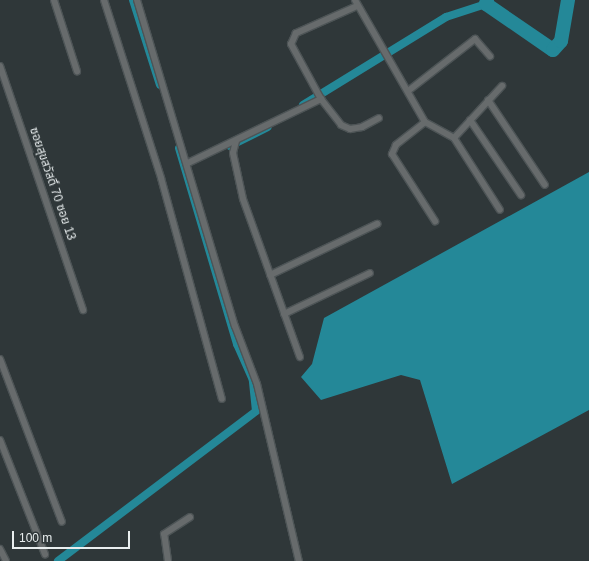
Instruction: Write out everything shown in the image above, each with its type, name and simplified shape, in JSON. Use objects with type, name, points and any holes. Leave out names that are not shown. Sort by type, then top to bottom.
[{"type":"street","points":[[54,0],[77,71]]},
{"type":"street","points":[[104,0],[161,178],[222,400]]},
{"type":"street","points":[[137,0],[188,163],[196,199],[258,390],[299,561]]},
{"type":"street","points":[[379,118],[350,129],[341,125],[321,99],[291,44],[292,38],[356,3],[425,122],[454,138],[500,210]]},
{"type":"street","points":[[408,91],[475,39],[490,56]]},
{"type":"street","name":"ซอยสุขสวัสดิ์ 70 ซอย 13","points":[[0,66],[83,310]]},
{"type":"street","points":[[454,138],[502,86]]},
{"type":"street","points":[[188,163],[321,99]]},
{"type":"street","points":[[488,100],[544,185]]},
{"type":"street","points":[[470,120],[521,195]]},
{"type":"street","points":[[425,122],[396,145],[392,154],[435,222]]},
{"type":"street","points":[[236,141],[233,152],[242,199],[300,357]]},
{"type":"street","points":[[270,275],[377,224]]},
{"type":"street","points":[[284,314],[370,273]]},
{"type":"street","points":[[0,359],[62,522]]},
{"type":"street","points":[[0,440],[45,554]]},
{"type":"street","points":[[168,561],[164,534],[190,517]]},
{"type":"street","points":[[0,549],[6,561]]},
{"type":"water","points":[[589,172],[589,410],[452,484],[420,380],[401,375],[321,400],[301,377],[312,364],[324,318]]},
{"type":"waterway","points":[[133,0],[160,85]]},
{"type":"waterway","points":[[487,0],[486,4],[553,50],[561,41],[568,0]]},
{"type":"waterway","points":[[303,105],[446,17],[486,4]]},
{"type":"waterway","points":[[230,146],[268,127]]},
{"type":"waterway","points":[[58,561],[256,411],[253,380],[237,344],[179,148]]}]
